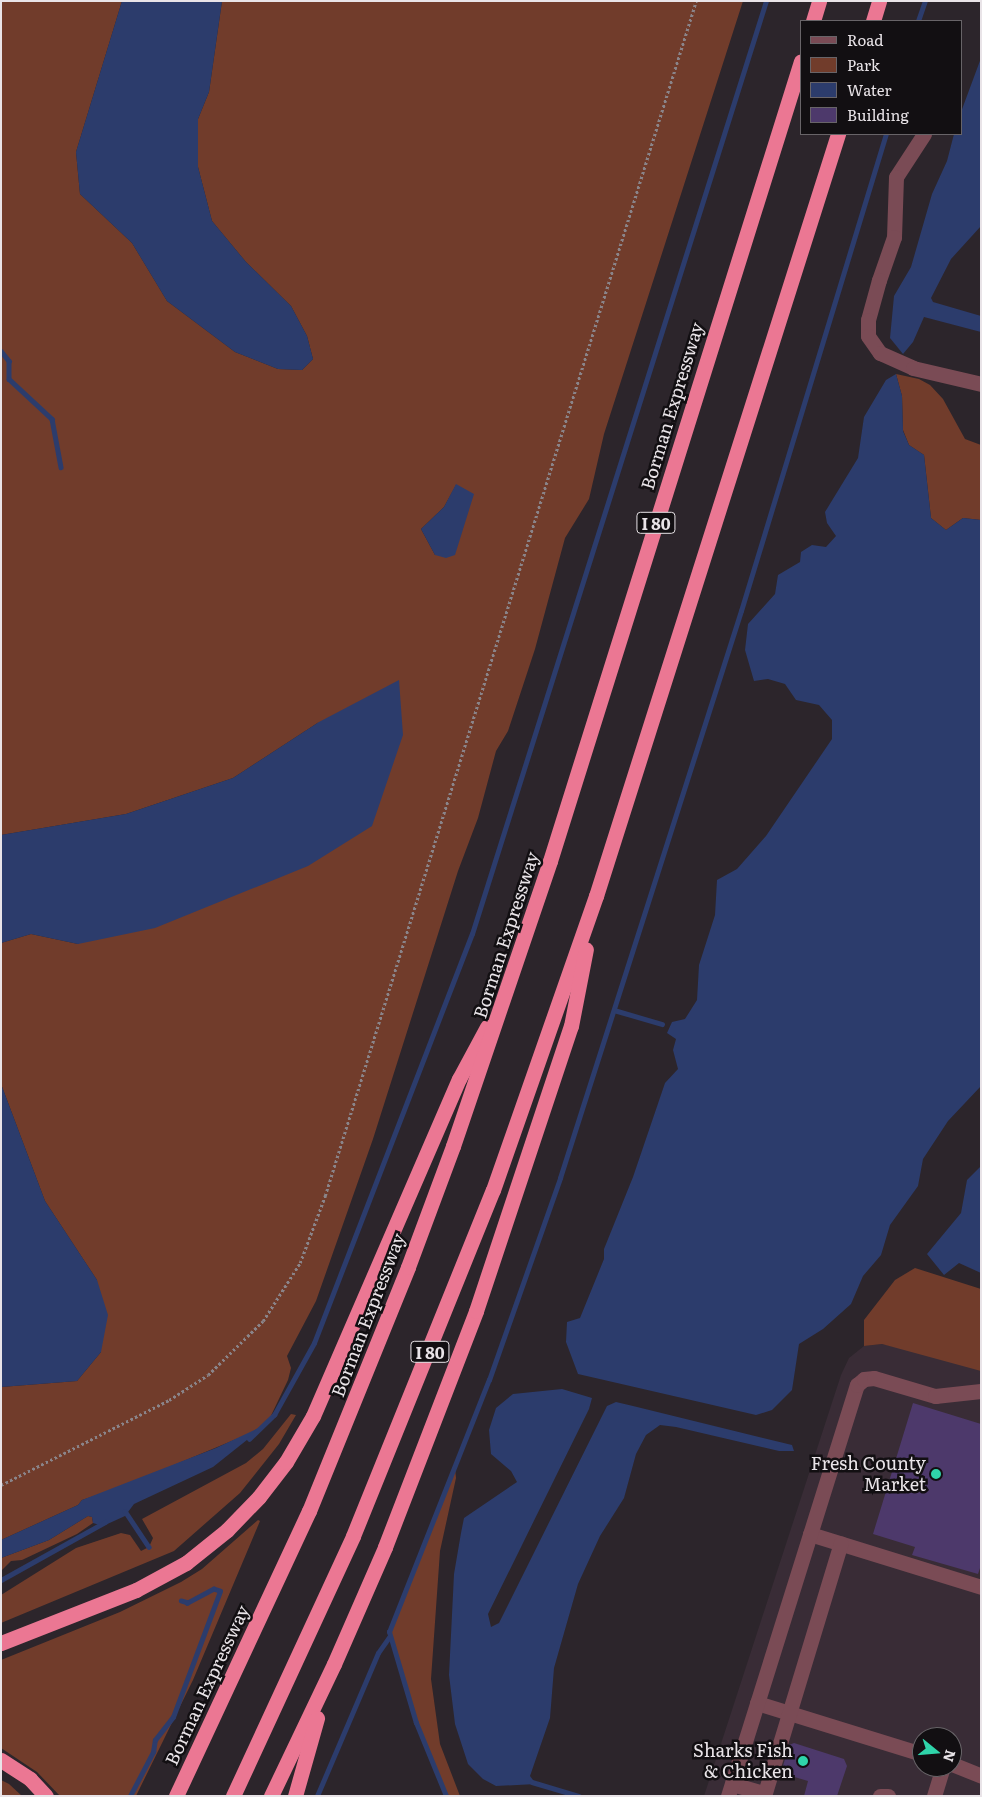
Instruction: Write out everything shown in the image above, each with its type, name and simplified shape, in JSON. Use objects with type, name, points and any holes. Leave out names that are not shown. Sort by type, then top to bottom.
[{"type":"highway","points":[[813,20],[820,1]]},
{"type":"highway","points":[[873,20],[880,1]]},
{"type":"highway","name":"Borman Expressway","points":[[176,1796],[252,1637],[351,1409],[408,1268],[510,984],[800,64]]},
{"type":"highway","name":"I 80","points":[[233,1796],[353,1536],[448,1307],[496,1181],[596,896],[838,135]]},
{"type":"highway","points":[[270,1796],[334,1664],[385,1547],[444,1394],[516,1194],[571,1026],[596,896]]},
{"type":"highway","points":[[1,1643],[136,1590],[186,1563],[227,1530],[281,1470],[312,1416],[459,1080],[510,984]]},
{"type":"highway","points":[[295,1796],[300,1768],[334,1664]]},
{"type":"highway","points":[[1,1760],[30,1779],[46,1796]]},
{"type":"street","points":[[923,135],[896,177],[894,237],[868,320],[868,336],[880,353],[913,368],[981,384]]},
{"type":"street","points":[[841,1544],[764,1794],[730,1790],[854,1390],[861,1381],[874,1378],[935,1396],[981,1391]]},
{"type":"street","points":[[810,1534],[981,1587]]},
{"type":"street","points":[[757,1704],[912,1751]]},
{"type":"street","points":[[962,1768],[980,1774]]},
{"type":"street","points":[[934,1796],[940,1777]]},
{"type":"street","points":[[880,1796],[888,1796]]},
{"type":"path","points":[[1,1486],[169,1400],[208,1374],[263,1321],[300,1262],[328,1187],[696,1]]},
{"type":"shaded area","points":[[882,1344],[981,1365],[981,1796],[704,1796],[841,1375],[849,1358],[864,1346]]},
{"type":"green space","points":[[2,1],[122,1],[76,152],[80,194],[132,243],[167,301],[235,352],[278,369],[302,370],[313,359],[307,336],[291,306],[246,262],[212,221],[198,167],[198,119],[209,92],[222,1],[743,1],[604,434],[589,499],[565,538],[535,649],[508,731],[496,751],[478,818],[458,871],[373,1139],[316,1301],[287,1356],[291,1368],[288,1380],[267,1424],[251,1433],[121,1487],[82,1500],[78,1505],[1,1540],[1,1387],[77,1381],[101,1352],[97,1280],[45,1201],[1,1084],[1,943],[31,934],[78,944],[319,722],[233,778],[126,814],[1,835]],"holes":[[[456,485],[435,555],[421,529],[444,507]]]},
{"type":"green space","points":[[896,374],[919,379],[930,385],[943,399],[965,439],[981,445],[981,520],[963,518],[946,530],[931,518],[924,455],[909,445],[903,430],[902,396]]},
{"type":"green space","points":[[915,1268],[981,1289],[981,1371],[882,1344],[864,1346],[864,1320],[895,1280]]},
{"type":"green space","points":[[291,1414],[296,1415],[279,1444],[240,1493],[174,1551],[1,1623],[1,1595],[76,1548],[121,1533],[130,1535],[141,1551],[149,1547],[153,1538],[142,1519],[246,1463],[263,1449]]},
{"type":"green space","points":[[455,1468],[456,1478],[440,1551],[431,1679],[440,1744],[460,1796],[446,1796],[424,1745],[400,1662],[389,1637]]},
{"type":"green space","points":[[88,1516],[92,1517],[93,1523],[77,1534],[22,1560],[11,1561],[1,1571],[1,1558],[49,1540]]},
{"type":"green space","points":[[258,1520],[260,1521],[193,1680],[136,1796],[60,1796],[37,1772],[1,1748],[1,1660],[120,1612],[181,1582],[202,1569]]},
{"type":"green space","points":[[1,1780],[9,1784],[22,1796],[1,1796]]},
{"type":"water","points":[[122,1],[222,1],[209,92],[198,119],[198,167],[212,221],[246,262],[291,306],[307,336],[313,359],[302,370],[278,369],[235,352],[167,301],[132,243],[80,194],[76,152]]},
{"type":"water","points":[[981,58],[981,226],[951,259],[931,298],[933,302],[981,316],[981,332],[924,317],[913,342],[903,354],[890,338],[894,296],[911,267],[932,194],[947,161],[954,135],[962,135],[962,109]]},
{"type":"water","points":[[896,374],[902,396],[903,431],[909,445],[924,455],[931,518],[946,530],[963,518],[981,520],[981,1086],[948,1121],[923,1159],[918,1186],[890,1225],[881,1255],[863,1276],[851,1304],[823,1329],[799,1344],[792,1390],[772,1410],[756,1415],[578,1374],[566,1342],[567,1322],[580,1318],[604,1259],[604,1249],[633,1177],[665,1083],[678,1069],[673,1050],[676,1039],[667,1033],[672,1022],[685,1019],[697,1000],[699,965],[715,915],[717,880],[737,869],[766,836],[832,739],[832,720],[819,705],[796,700],[785,684],[768,679],[754,681],[745,650],[748,624],[775,594],[778,575],[800,562],[801,552],[812,545],[826,547],[836,536],[827,523],[825,512],[858,458],[864,417],[886,380]]},
{"type":"water","points":[[456,484],[474,494],[455,555],[446,558],[435,555],[421,529],[444,507]]},
{"type":"water","points":[[399,680],[403,735],[372,826],[308,866],[155,928],[78,944],[31,934],[1,943],[1,835],[126,814],[233,778],[319,722]]},
{"type":"water","points":[[1,1084],[45,1201],[97,1280],[108,1315],[101,1352],[77,1381],[1,1387]]},
{"type":"water","points":[[981,1166],[981,1273],[959,1263],[944,1275],[927,1254],[961,1213],[967,1180]]},
{"type":"water","points":[[562,1389],[592,1398],[589,1409],[488,1614],[491,1627],[499,1623],[607,1406],[616,1402],[633,1406],[792,1445],[794,1451],[779,1451],[660,1425],[646,1435],[636,1454],[624,1498],[600,1536],[578,1584],[554,1668],[550,1718],[530,1776],[536,1784],[496,1786],[483,1779],[468,1764],[455,1724],[449,1675],[454,1574],[464,1518],[517,1482],[511,1471],[491,1454],[489,1430],[496,1408],[513,1394]]},
{"type":"water","points":[[267,1424],[213,1467],[134,1504],[125,1516],[103,1526],[93,1523],[92,1517],[88,1516],[49,1540],[1,1558],[1,1540],[78,1505],[82,1500],[216,1448]]},
{"type":"building","name":"Fresh County Market","points":[[913,1403],[981,1424],[981,1565],[978,1574],[912,1555],[915,1547],[873,1534]]},
{"type":"building","points":[[794,1743],[844,1759],[847,1766],[837,1796],[804,1796],[808,1781],[781,1773],[789,1745]]},
{"type":"waterway","points":[[249,1439],[274,1415],[314,1343],[472,934],[766,1]]},
{"type":"waterway","points":[[918,20],[925,1]]},
{"type":"waterway","points":[[446,1796],[416,1723],[389,1632],[489,1380],[560,1178],[741,611],[886,135]]},
{"type":"waterway","points":[[1,351],[9,361],[9,379],[52,419],[61,467]]},
{"type":"waterway","points":[[614,1010],[662,1024]]},
{"type":"waterway","points":[[125,1511],[149,1547]]},
{"type":"waterway","points":[[1,1580],[105,1522]]},
{"type":"waterway","points":[[130,1796],[153,1752],[155,1740],[173,1717],[220,1591],[214,1589],[188,1603],[181,1601]]},
{"type":"waterway","points":[[317,1796],[378,1653],[389,1637]]},
{"type":"waterway","points":[[532,1782],[579,1796]]},
{"type":"place","name":"Fresh County Market","points":[[936,1474]]},
{"type":"place","name":"Sharks Fish & Chicken","points":[[803,1761]]}]
